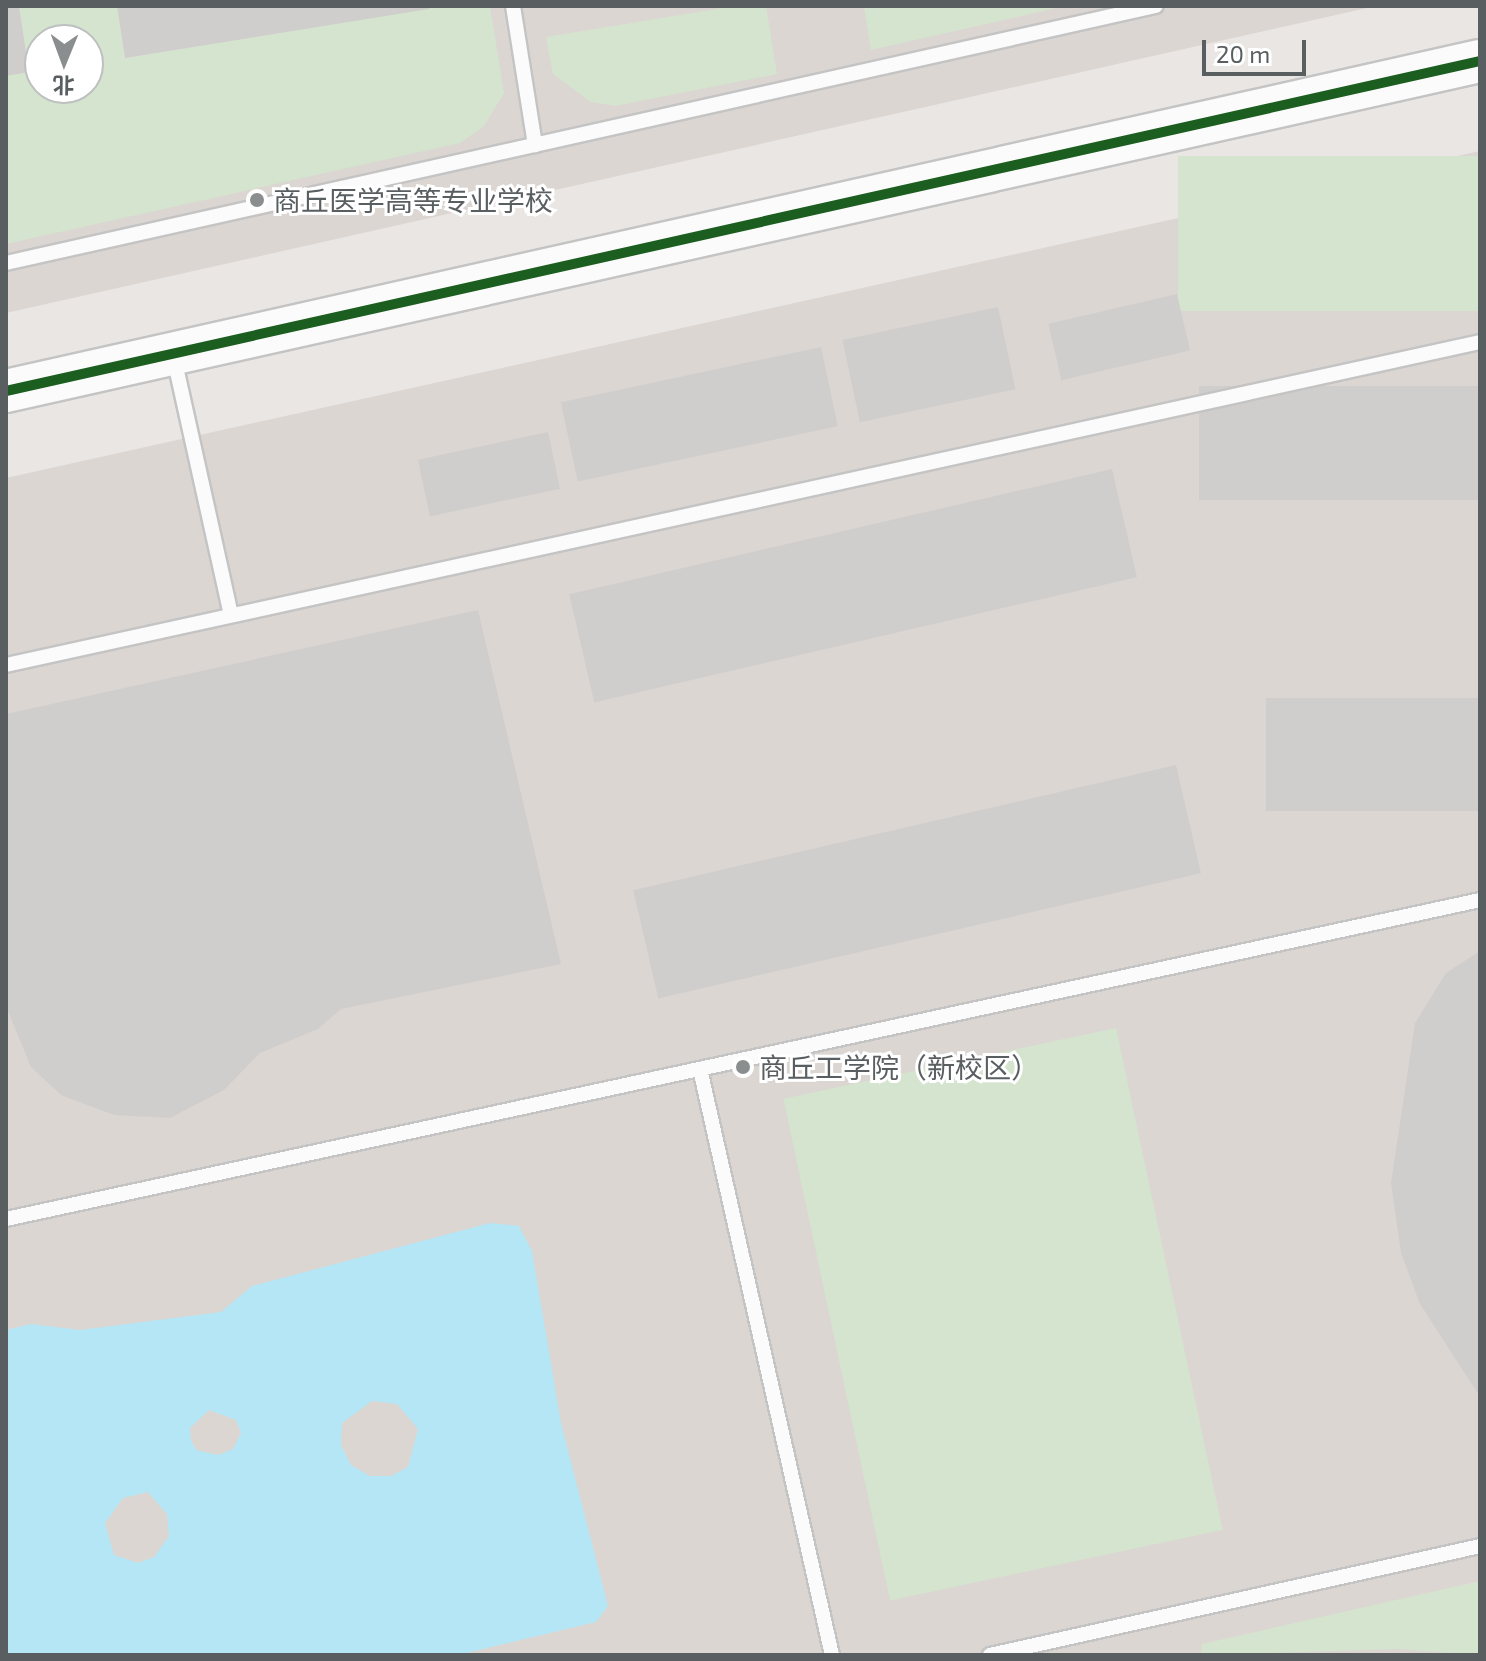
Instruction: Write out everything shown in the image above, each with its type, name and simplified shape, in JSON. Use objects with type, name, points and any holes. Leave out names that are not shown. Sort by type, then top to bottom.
[{"type":"street","points":[[6,391],[1480,61]]},
{"type":"lane","points":[[513,6],[535,145]]},
{"type":"lane","points":[[6,263],[1156,6]]},
{"type":"lane","points":[[6,665],[1480,342]]},
{"type":"lane","points":[[173,353],[231,615]]},
{"type":"lane","points":[[6,1219],[1480,900]]},
{"type":"lane","points":[[700,1069],[832,1655]]},
{"type":"lane","points":[[990,1655],[1480,1546]]},
{"type":"shaded area","name":"商丘医学高等专业学校","points":[[6,6],[1376,6],[6,313]]},
{"type":"shaded area","name":"商丘工学院（新校区）","points":[[1480,151],[1480,1655],[6,1655],[6,478]]},
{"type":"green space","points":[[6,6],[490,6],[504,93],[484,126],[460,143],[6,244]]},
{"type":"green space","points":[[735,6],[766,6],[777,74],[615,106],[591,102],[553,74],[546,37]]},
{"type":"green space","points":[[864,6],[1065,6],[871,50]]},
{"type":"green space","points":[[1178,156],[1480,156],[1480,311],[1178,311]]},
{"type":"green space","points":[[1116,1028],[1223,1530],[890,1600],[783,1099]]},
{"type":"green space","points":[[1480,1581],[1480,1655],[1398,1649],[1201,1655],[1202,1644]]},
{"type":"water","points":[[490,1223],[519,1226],[532,1251],[561,1423],[608,1606],[596,1622],[458,1655],[6,1655],[6,1330],[31,1324],[80,1330],[221,1312],[252,1286]],"holes":[[[372,1401],[397,1404],[418,1429],[408,1467],[391,1476],[370,1476],[351,1465],[341,1445],[342,1423]],[[209,1410],[236,1420],[241,1433],[233,1449],[218,1455],[196,1450],[191,1440],[190,1428]],[[148,1492],[167,1514],[169,1536],[154,1557],[138,1563],[114,1555],[105,1523],[123,1498]]]},
{"type":"building","points":[[6,6],[19,6],[24,39],[24,73],[6,76]]},
{"type":"building","points":[[117,6],[429,6],[429,9],[125,58]]},
{"type":"building","points":[[1177,294],[1190,351],[1061,380],[1048,324]]},
{"type":"building","points":[[998,307],[1015,389],[860,422],[842,340]]},
{"type":"building","points":[[821,347],[838,426],[578,482],[561,402]]},
{"type":"building","points":[[1199,386],[1480,386],[1480,500],[1199,500]]},
{"type":"building","points":[[548,432],[560,489],[430,516],[418,460]]},
{"type":"building","points":[[1112,469],[1137,577],[594,702],[569,594]]},
{"type":"building","points":[[478,610],[561,964],[341,1009],[318,1029],[260,1053],[224,1090],[170,1118],[114,1115],[61,1095],[31,1067],[7,1009],[6,714]]},
{"type":"building","points":[[1266,698],[1480,698],[1480,811],[1266,811]]},
{"type":"building","points":[[1176,765],[1201,873],[658,998],[633,890]]},
{"type":"building","points":[[1480,951],[1480,1397],[1420,1304],[1401,1253],[1391,1183],[1415,1023],[1446,973]]},
{"type":"cycle path","points":[[6,391],[1480,61]]},
{"type":"place","name":"商丘医学高等专业学校","points":[[257,200]]},
{"type":"place","name":"商丘工学院（新校区）","points":[[743,1067]]}]
